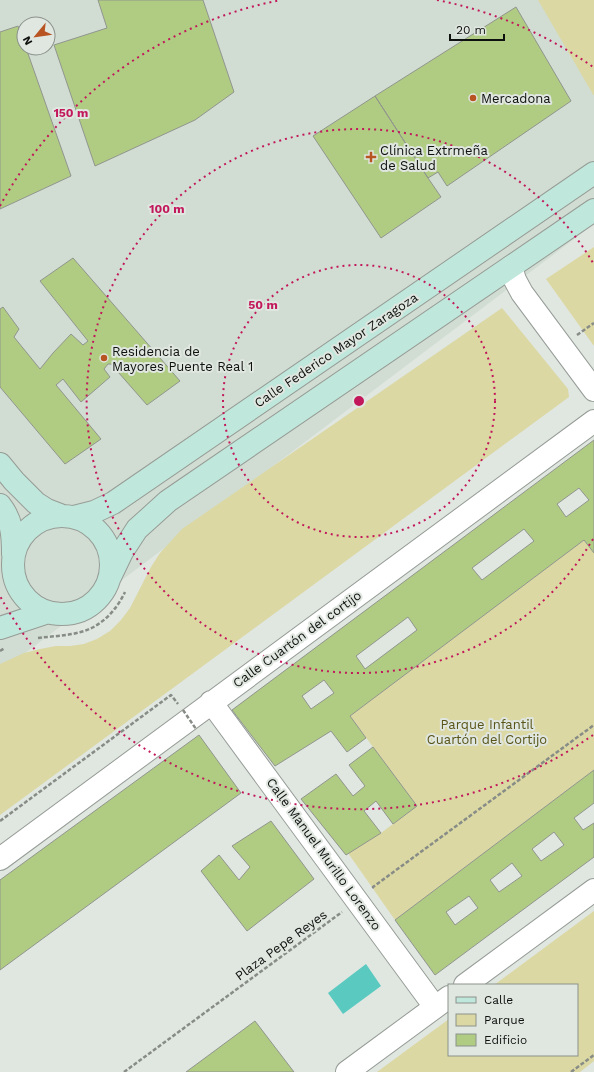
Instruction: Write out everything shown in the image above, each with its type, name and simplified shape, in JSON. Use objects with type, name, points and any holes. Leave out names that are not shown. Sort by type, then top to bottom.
[{"type":"main road","name":"Calle Federico Mayor Zaragoza","points":[[67,516],[94,512],[116,501],[594,173]]},
{"type":"main road","points":[[118,582],[122,552],[137,529],[168,502],[594,210]]},
{"type":"main road","points":[[0,464],[14,481],[36,503],[47,510],[88,523],[99,533],[107,546],[118,582]]},
{"type":"main road","points":[[0,505],[4,509],[13,537],[9,569],[24,596],[35,606],[48,612],[64,614],[79,611],[93,603],[103,591],[118,582]]},
{"type":"main road","points":[[9,569],[19,539],[30,527],[44,519],[67,516]]},
{"type":"main road","points":[[3,638],[48,612]]},
{"type":"street","points":[[511,267],[515,280],[522,293],[594,390]]},
{"type":"street","name":"Calle Cuartón del cortijo","points":[[0,859],[594,421]]},
{"type":"street","name":"Calle Manuel Murillo Lorenzo","points":[[212,702],[442,1002]]},
{"type":"street","points":[[466,984],[594,890]]},
{"type":"street","points":[[347,1072],[442,1002]]},
{"type":"path","points":[[576,336],[594,323]]},
{"type":"path","points":[[37,638],[70,635],[85,631],[99,624],[111,614],[121,600],[118,582]]},
{"type":"path","points":[[0,651],[3,638]]},
{"type":"path","points":[[0,821],[171,695],[196,729]]},
{"type":"path","points":[[378,894],[373,887],[594,725]]},
{"type":"path","name":"Plaza Pepe Reyes","points":[[124,1072],[343,912]]},
{"type":"path","points":[[571,1072],[594,1055]]},
{"type":"shaded area","points":[[0,0],[544,0],[594,86],[594,224],[0,672]]},
{"type":"green space","points":[[538,0],[594,0],[594,96]]},
{"type":"green space","points":[[594,247],[594,346],[546,279]]},
{"type":"green space","points":[[502,308],[568,389],[569,397],[0,815],[0,664],[24,653],[40,649],[84,644],[97,639],[110,631],[130,608],[160,553],[182,529]]},
{"type":"green space","name":"Parque Infantil Cuartón del Cortijo","points":[[584,540],[594,553],[594,770],[395,920],[348,853],[381,833],[417,806],[350,716]]},
{"type":"green space","points":[[594,911],[594,1061],[580,1072],[377,1072],[448,1020],[448,1056],[578,1056],[578,984],[495,984]]},
{"type":"water","points":[[366,964],[381,986],[343,1014],[328,993]]},
{"type":"building","points":[[98,0],[203,0],[234,92],[195,120],[95,166],[56,51],[56,44],[107,28]]},
{"type":"building","name":"Mercadona","points":[[516,7],[571,101],[447,186],[438,172],[428,178],[375,96]]},
{"type":"building","points":[[16,27],[16,56],[29,56],[71,176],[0,209],[0,32]]},
{"type":"building","name":"Clínica Extrmeña de Salud","points":[[375,96],[441,197],[381,238],[313,136]]},
{"type":"building","name":"Residencia de Mayores Puente Real 1","points":[[73,258],[180,381],[147,405],[111,364],[108,364],[104,369],[110,377],[81,402],[63,379],[56,385],[101,439],[65,464],[0,387],[0,309],[3,307],[19,329],[14,337],[40,369],[71,334],[83,345],[88,341],[40,281]]},
{"type":"building","points":[[594,440],[594,553],[584,540],[350,716],[366,738],[347,752],[331,731],[275,766],[232,710]],"holes":[[[579,488],[589,500],[566,517],[557,504]],[[524,529],[534,541],[482,580],[472,568]],[[408,617],[417,630],[365,669],[356,656]],[[324,680],[334,693],[311,709],[302,696]]]},
{"type":"building","points":[[199,735],[241,793],[0,970],[0,880]]},
{"type":"building","points":[[373,747],[417,806],[393,824],[376,801],[364,811],[381,833],[346,855],[301,799],[336,774],[353,796],[365,786],[349,765]]},
{"type":"building","points":[[594,770],[594,803],[574,818],[583,830],[594,823],[594,857],[435,975],[395,920]],"holes":[[[554,832],[564,845],[541,861],[532,849]],[[512,863],[522,876],[499,892],[490,880]],[[469,896],[478,908],[455,925],[446,912]]]},
{"type":"building","points":[[271,821],[314,879],[247,931],[201,871],[219,855],[239,880],[250,867],[232,846]]},
{"type":"building","points":[[255,1021],[294,1072],[186,1072]]},
{"type":"place","name":"Mercadona","points":[[473,98]]},
{"type":"place","name":"Clínica Extrmeña de Salud","points":[[371,157]]},
{"type":"place","name":"Residencia de Mayores Puente Real 1","points":[[104,358]]}]
